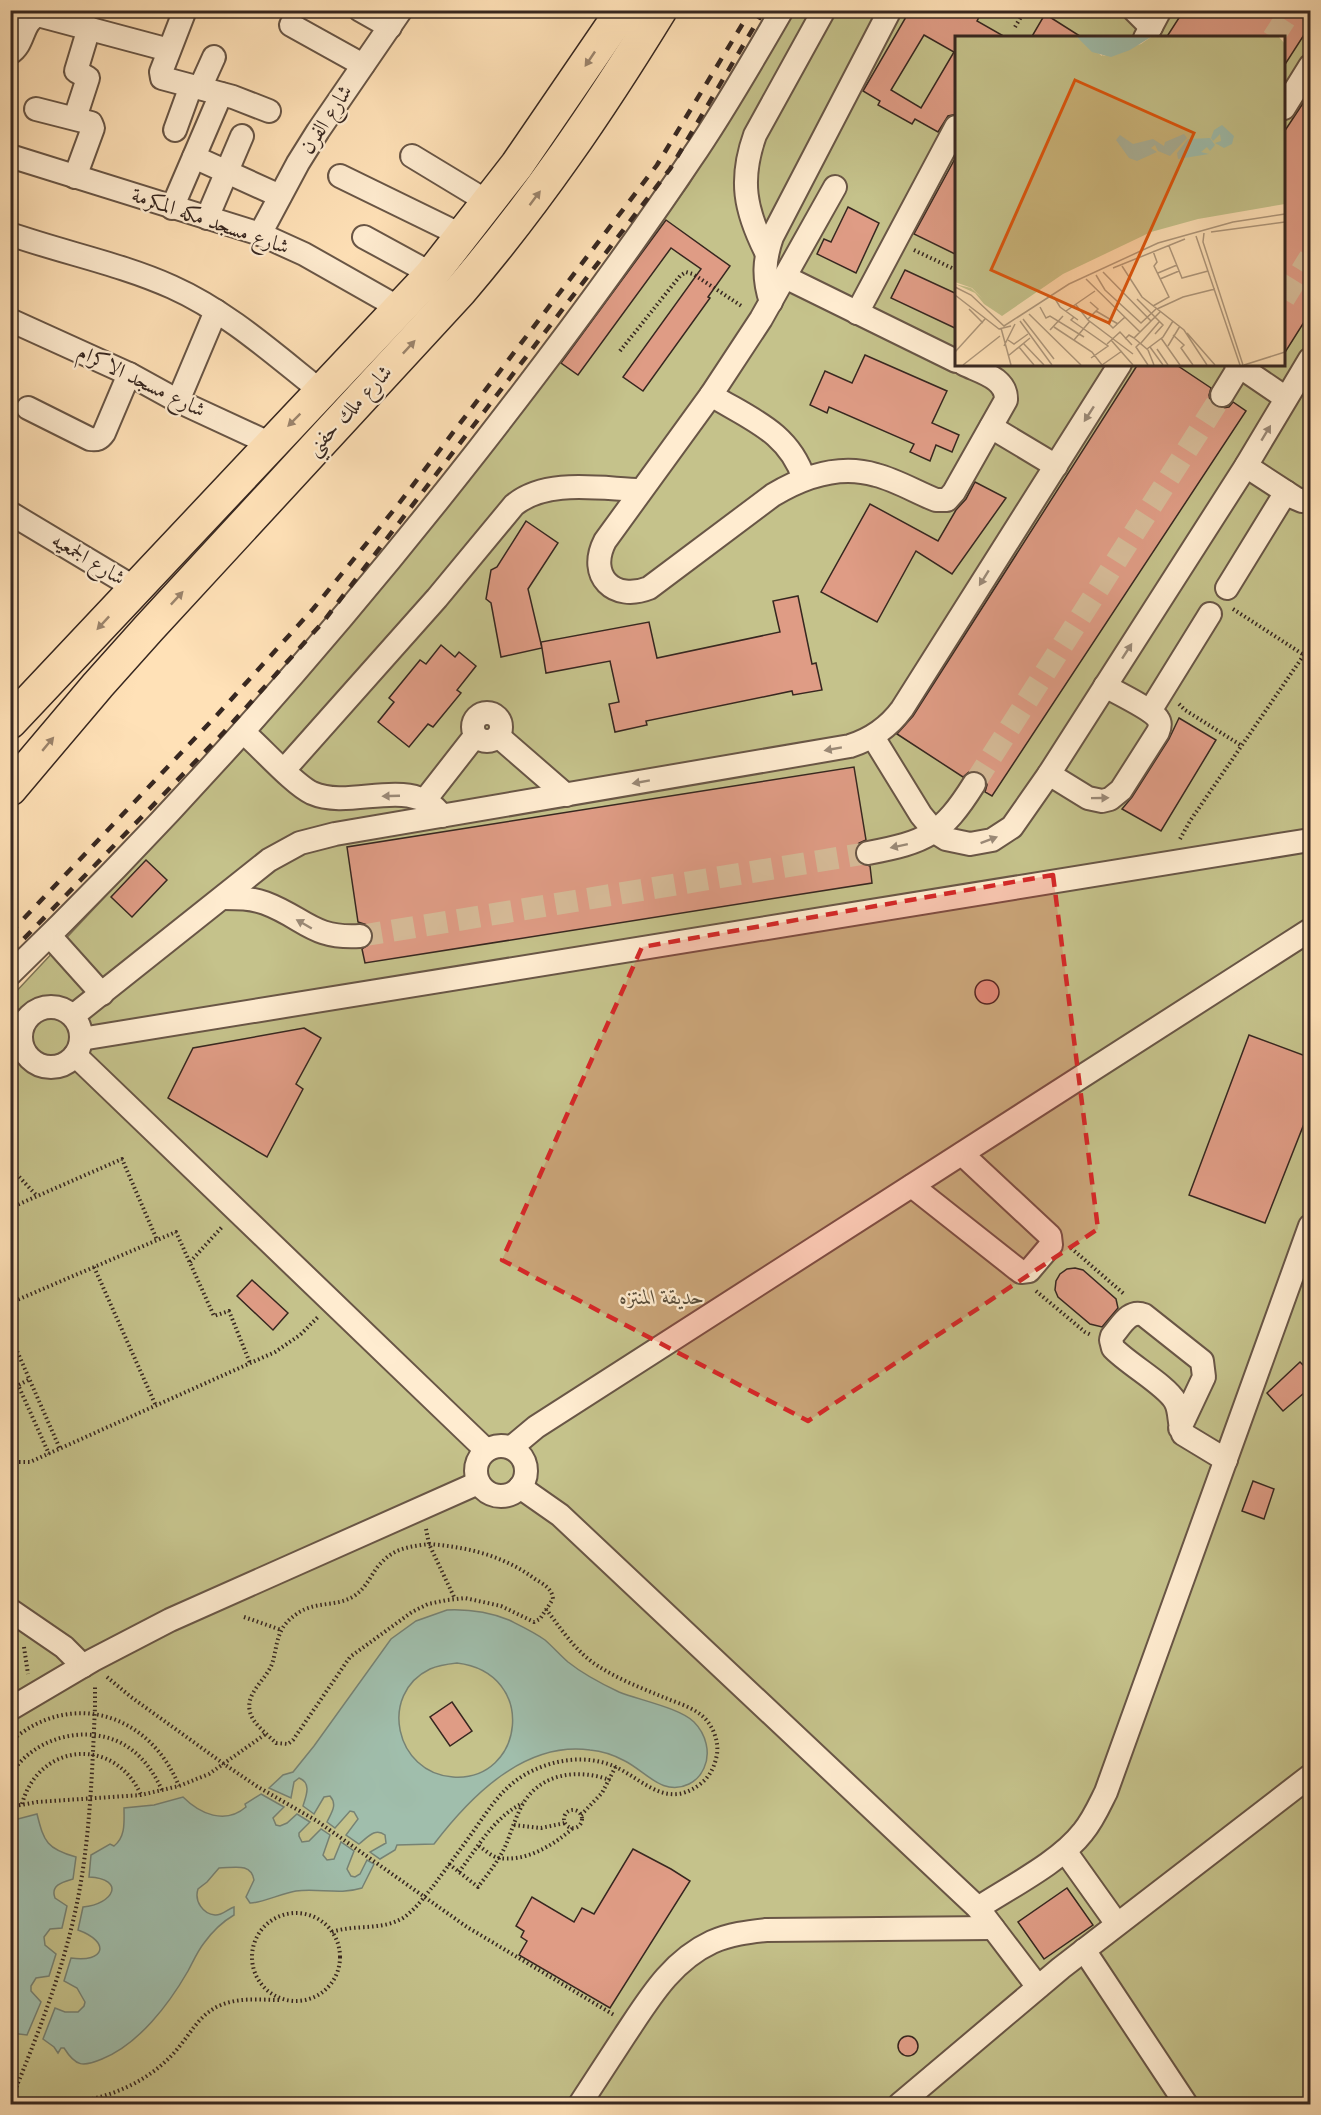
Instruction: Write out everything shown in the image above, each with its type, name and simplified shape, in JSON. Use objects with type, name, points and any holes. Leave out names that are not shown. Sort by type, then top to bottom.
[{"type":"highway","name":"شارع ملك حفني","points":[[10,789],[98,685],[460,291],[501,243],[540,193],[576,141],[660,10]]},
{"type":"highway","name":"شارع ملك حفني","points":[[10,722],[432,274],[517,165],[622,11]]},
{"type":"street","points":[[185,10],[161,76],[164,79],[204,89],[269,111]]},
{"type":"street","points":[[360,10],[395,19]]},
{"type":"street","points":[[10,974],[50,936],[243,732],[338,623],[426,516],[540,368],[656,211],[723,108],[782,10]]},
{"type":"street","points":[[766,252],[750,216],[746,196],[745,175],[748,154],[755,135],[824,10]]},
{"type":"street","points":[[766,310],[764,269],[766,252],[796,187],[890,10]]},
{"type":"street","points":[[1134,10],[1152,25]]},
{"type":"street","points":[[10,53],[17,46],[28,22],[38,15],[169,50]]},
{"type":"street","name":"شارع الفرن","points":[[260,234],[318,131],[395,19]]},
{"type":"street","points":[[291,26],[363,65]]},
{"type":"street","points":[[75,118],[88,78],[76,71],[89,28]]},
{"type":"street","points":[[172,207],[194,157],[204,89],[214,57]]},
{"type":"street","points":[[1285,106],[1311,66]]},
{"type":"street","points":[[175,130],[204,89]]},
{"type":"street","points":[[36,109],[89,121],[93,128],[75,177]]},
{"type":"street","points":[[857,313],[955,131]]},
{"type":"street","points":[[207,218],[242,136]]},
{"type":"street","name":"شارع مسجد مكه المكرمة","points":[[10,156],[260,234],[304,254],[400,309]]},
{"type":"street","points":[[412,156],[488,202]]},
{"type":"street","points":[[194,157],[280,196]]},
{"type":"street","points":[[340,176],[463,236]]},
{"type":"street","points":[[835,186],[786,277],[711,395],[605,541],[599,552],[598,566],[602,578],[612,587],[624,593],[649,588],[773,495],[804,479],[831,473],[875,474],[936,500],[947,500],[954,492],[1006,400],[1005,388],[1001,383],[968,366]]},
{"type":"street","points":[[10,234],[150,278],[195,298],[216,311],[322,392]]},
{"type":"street","points":[[364,237],[432,274]]},
{"type":"street","points":[[786,277],[955,360]]},
{"type":"street","points":[[178,401],[216,311]]},
{"type":"street","name":"شارع مسجد الاكرام","points":[[10,320],[129,374],[178,401],[271,444]]},
{"type":"street","points":[[73,1016],[269,860],[300,843],[317,837],[850,746],[873,737],[887,726],[902,709],[1119,366]]},
{"type":"street","points":[[1222,395],[1238,366]]},
{"type":"street","points":[[1240,366],[1286,398]]},
{"type":"street","points":[[873,737],[934,832],[958,843],[981,843],[992,840],[1012,827],[1049,774],[1246,466],[1286,398],[1308,367]]},
{"type":"street","points":[[28,408],[96,440],[104,433],[129,374]]},
{"type":"street","points":[[711,395],[778,436],[795,455],[804,479]]},
{"type":"street","points":[[991,427],[1056,466]]},
{"type":"street","points":[[1246,466],[1302,501],[1311,500]]},
{"type":"street","points":[[284,770],[437,598],[521,499],[539,490],[558,487],[641,490]]},
{"type":"street","points":[[1150,711],[1225,602],[1286,492]]},
{"type":"street","name":"شارع الجمعيه","points":[[10,513],[135,588]]},
{"type":"street","points":[[1049,774],[1095,800],[1102,801],[1116,795],[1121,790],[1160,728],[1159,720],[1150,711],[1105,686]]},
{"type":"street","points":[[424,800],[475,736],[472,730],[476,718],[487,713],[498,718],[501,730],[498,736],[566,795]]},
{"type":"street","points":[[243,732],[304,788],[321,796],[338,798],[411,795],[424,800],[437,809],[442,816]]},
{"type":"street","points":[[868,853],[911,844],[934,832],[956,811],[974,784]]},
{"type":"street","points":[[486,1450],[237,1210],[78,1047],[78,1023],[73,1016],[67,1011],[52,1007],[37,1010],[27,1020],[18,1057],[30,1058],[45,1066],[61,1064],[78,1047],[1311,840]]},
{"type":"street","points":[[223,898],[243,898],[263,902],[322,933],[344,937],[360,936]]},
{"type":"street","points":[[512,1447],[536,1427],[1311,930]]},
{"type":"street","points":[[50,936],[102,994]]},
{"type":"street","points":[[912,1186],[1021,1272],[1032,1268],[1049,1249],[1052,1242],[1048,1234],[962,1154]]},
{"type":"street","points":[[978,1908],[1065,1851],[1082,1834],[1095,1815],[1106,1792],[1311,1226]]},
{"type":"street","points":[[1180,1428],[1204,1377],[1202,1361],[1144,1315],[1134,1313],[1129,1316],[1111,1340],[1116,1352],[1172,1397],[1179,1409],[1180,1428],[1188,1438],[1226,1460]]},
{"type":"street","points":[[498,1445],[512,1447],[526,1465],[526,1473],[520,1487],[509,1495],[494,1496],[478,1483],[475,1468],[486,1450],[498,1445]]},
{"type":"street","points":[[10,1709],[88,1663],[215,1598],[478,1483]]},
{"type":"street","points":[[520,1487],[560,1515],[978,1908],[1038,1987]]},
{"type":"street","points":[[19,1616],[88,1663]]},
{"type":"street","points":[[900,2104],[1084,1950],[1311,1776]]},
{"type":"street","points":[[1065,1851],[1117,1924]]},
{"type":"street","points":[[580,2104],[650,1996],[668,1974],[688,1956],[712,1942],[739,1933],[766,1930],[993,1928]]},
{"type":"street","points":[[1084,1950],[1186,2104]]},
{"type":"path","points":[[1015,27],[1025,10]]},
{"type":"path","points":[[896,241],[955,269]]},
{"type":"path","points":[[620,351],[680,276],[686,272],[766,310]]},
{"type":"path","points":[[1225,602],[1304,655]]},
{"type":"path","points":[[1225,602],[1234,610]]},
{"type":"path","points":[[1169,864],[1190,821],[1311,646]]},
{"type":"path","points":[[1180,696],[1179,704],[1185,710],[1242,746]]},
{"type":"path","points":[[10,1003],[27,1020]]},
{"type":"path","points":[[10,1208],[122,1159],[157,1240]]},
{"type":"path","points":[[10,1167],[37,1196]]},
{"type":"path","points":[[190,1262],[237,1210]]},
{"type":"path","points":[[10,1303],[176,1232],[214,1316],[229,1311],[250,1363]]},
{"type":"path","points":[[1052,1242],[1065,1245],[1080,1254],[1119,1287],[1131,1304],[1134,1313]]},
{"type":"path","points":[[94,1267],[156,1406]]},
{"type":"path","points":[[1021,1272],[1034,1290],[1085,1332],[1111,1340]]},
{"type":"path","points":[[10,1462],[30,1462],[49,1454],[288,1344],[315,1320],[331,1301]]},
{"type":"path","points":[[10,1335],[60,1449]]},
{"type":"path","points":[[10,1367],[49,1454]]},
{"type":"path","points":[[19,1385],[30,1379]]},
{"type":"path","points":[[422,1507],[429,1544],[455,1599]]},
{"type":"path","points":[[429,1544],[466,1549],[488,1555],[525,1572],[552,1592],[553,1599],[546,1609],[540,1619],[534,1622],[501,1606],[465,1598],[428,1604],[412,1612],[350,1657],[288,1744],[276,1743],[253,1719],[249,1704],[251,1696],[272,1665],[281,1630],[287,1622],[302,1610],[342,1602],[352,1597],[370,1581],[383,1561],[391,1554],[429,1544]]},
{"type":"path","points":[[332,1932],[349,1927],[382,1926],[393,1923],[412,1911],[449,1864],[493,1801],[518,1779],[540,1768],[566,1760],[603,1762],[616,1766],[652,1789],[676,1794],[689,1791],[710,1775],[715,1763],[716,1737],[702,1715],[691,1708],[635,1686],[595,1664],[576,1648],[546,1609]]},
{"type":"path","points":[[19,1616],[29,1674],[20,1678]]},
{"type":"path","points":[[244,1617],[281,1630]]},
{"type":"path","points":[[88,1663],[117,1687],[258,1787],[317,1821],[423,1897],[509,1953],[631,2026]]},
{"type":"path","points":[[11,2104],[64,1960],[83,1869],[90,1800],[95,1707]]},
{"type":"path","points":[[10,1742],[24,1731],[53,1717],[84,1714],[116,1719],[130,1726],[155,1745],[165,1757],[179,1786]]},
{"type":"path","points":[[10,1807],[22,1804],[141,1795],[179,1786],[201,1778],[267,1733]]},
{"type":"path","points":[[10,1776],[22,1760],[45,1743],[58,1738],[87,1734],[115,1740],[127,1747],[148,1766],[162,1790]]},
{"type":"path","points":[[22,1804],[25,1793],[37,1773],[56,1760],[78,1754],[90,1754],[111,1761],[129,1775],[141,1795]]},
{"type":"path","points":[[479,1846],[499,1858],[538,1852],[563,1838],[581,1824],[581,1815],[602,1793],[616,1766]]},
{"type":"path","points":[[459,1872],[505,1813],[524,1802],[540,1786],[560,1776],[584,1774],[610,1780]]},
{"type":"path","points":[[449,1864],[478,1887],[499,1858],[524,1802]]},
{"type":"path","points":[[565,1823],[566,1814],[569,1811],[578,1812],[581,1815]]},
{"type":"path","points":[[514,1825],[541,1828],[565,1823],[573,1828]]},
{"type":"path","points":[[61,2104],[104,2097],[145,2077],[178,2048],[203,2016],[220,2005],[244,2000],[285,2000],[309,2000],[320,1995],[332,1982],[340,1966],[340,1954],[338,1942],[332,1932],[314,1916],[296,1913],[278,1917],[259,1932],[254,1943],[252,1955],[257,1978],[264,1988],[285,2000]]},
{"type":"highlighted area","points":[[1053,875],[1098,1229],[808,1421],[502,1260],[642,947]]},
{"type":"green space","name":"حديقة المنتزه","points":[[794,11],[1310,11],[1310,2104],[11,2104],[11,997],[252,740],[436,520],[632,263],[689,184]]},
{"type":"shaded area","points":[[447,1610],[463,1610],[494,1615],[527,1629],[545,1640],[580,1671],[619,1692],[688,1717],[702,1732],[706,1744],[707,1756],[703,1771],[689,1784],[671,1787],[655,1781],[625,1761],[603,1752],[566,1750],[543,1754],[521,1763],[482,1791],[464,1808],[434,1844],[397,1845],[395,1850],[380,1859],[370,1852],[386,1843],[385,1835],[374,1833],[359,1844],[346,1835],[358,1819],[354,1812],[350,1811],[335,1828],[327,1822],[334,1806],[330,1796],[324,1797],[314,1814],[303,1806],[307,1786],[303,1780],[299,1778],[294,1782],[291,1798],[269,1788],[283,1775],[293,1772],[391,1639],[416,1621]],"holes":[[[457,1663],[483,1671],[501,1686],[510,1705],[512,1726],[507,1746],[495,1763],[477,1774],[453,1777],[433,1772],[418,1762],[407,1748],[400,1731],[399,1713],[404,1696],[414,1681],[430,1669]]]},
{"type":"shaded area","points":[[261,1794],[284,1807],[273,1818],[276,1825],[287,1823],[297,1814],[310,1822],[299,1833],[302,1842],[309,1841],[321,1829],[330,1835],[323,1855],[327,1860],[334,1859],[341,1842],[354,1851],[347,1869],[351,1876],[355,1877],[360,1874],[367,1860],[374,1864],[362,1888],[346,1891],[296,1891],[250,1903],[246,1897],[254,1880],[252,1874],[241,1867],[219,1868],[198,1889],[198,1902],[203,1909],[215,1915],[234,1907],[234,1915],[221,1924],[207,1939],[172,1997],[152,2022],[128,2044],[95,2062],[80,2064],[72,2059],[64,2048],[61,2048],[58,2053],[43,2039],[55,2008],[65,2012],[78,2012],[85,2002],[77,1988],[64,1981],[71,1958],[91,1957],[97,1955],[100,1950],[96,1940],[78,1930],[83,1907],[102,1901],[112,1892],[112,1887],[108,1882],[89,1877],[91,1855],[110,1844],[114,1846],[121,1838],[124,1829],[124,1808],[154,1805],[183,1797],[205,1812],[221,1816],[238,1812],[246,1807],[245,1804]]},
{"type":"shaded area","points":[[37,1814],[48,1843],[59,1851],[76,1857],[73,1879],[58,1885],[54,1890],[55,1898],[67,1906],[62,1928],[50,1929],[44,1937],[45,1945],[56,1954],[49,1976],[36,1978],[31,1986],[31,1991],[41,2002],[27,2035],[11,2033],[10,1821]]},
{"type":"building","points":[[910,10],[983,10],[977,21],[1003,36],[955,36],[955,114],[948,116],[938,132],[915,119],[912,124],[878,105],[880,101],[863,91]],"holes":[[[924,35],[954,52],[921,108],[891,90]]]},
{"type":"building","points":[[1184,10],[1311,10],[1311,24],[1285,64],[1285,36],[1167,36]]},
{"type":"building","points":[[1045,14],[1080,36],[1032,36]]},
{"type":"building","points":[[1311,91],[1311,311],[1285,352],[1285,130]]},
{"type":"building","points":[[955,159],[955,254],[914,234]]},
{"type":"building","points":[[848,207],[879,223],[856,273],[817,254],[824,239],[831,242]]},
{"type":"building","points":[[666,220],[730,266],[708,297],[710,298],[643,391],[623,377],[701,269],[671,248],[578,375],[561,363]]},
{"type":"building","points":[[905,270],[955,293],[955,328],[891,298]]},
{"type":"building","points":[[865,355],[947,391],[932,423],[959,435],[952,452],[936,445],[930,461],[910,452],[914,444],[829,407],[827,413],[810,405],[825,371],[852,383]]},
{"type":"building","points":[[1137,366],[1178,366],[1211,388],[1210,401],[1214,406],[1229,407],[1233,402],[1246,411],[992,796],[985,792],[986,779],[981,772],[969,772],[963,777],[897,734],[913,716]]},
{"type":"building","points":[[975,482],[1006,498],[952,574],[916,551],[877,622],[821,592],[870,504],[938,541]]},
{"type":"building","points":[[526,521],[558,543],[528,589],[542,648],[501,657],[491,603],[486,599],[491,570],[497,567]]},
{"type":"building","points":[[798,596],[812,664],[816,663],[822,690],[793,695],[792,691],[646,721],[647,725],[615,732],[609,704],[619,702],[610,661],[546,673],[541,642],[649,622],[657,658],[780,632],[773,601]]},
{"type":"building","points":[[441,645],[455,657],[459,652],[476,666],[457,690],[461,693],[433,727],[428,724],[409,747],[378,722],[394,702],[389,698],[420,660],[426,664]]},
{"type":"building","points":[[1179,718],[1216,740],[1161,831],[1122,809],[1169,739]]},
{"type":"building","points":[[854,767],[866,840],[859,843],[855,849],[855,855],[858,862],[870,866],[872,883],[365,963],[362,949],[371,943],[373,935],[367,925],[358,922],[347,847]]},
{"type":"building","points":[[146,860],[167,880],[132,917],[111,897]]},
{"type":"building","points":[[987,980],[995,984],[999,992],[995,1000],[987,1004],[979,1000],[975,992],[979,984]]},
{"type":"building","points":[[304,1028],[321,1038],[296,1084],[303,1089],[267,1157],[168,1098],[193,1048]]},
{"type":"building","points":[[1249,1035],[1311,1058],[1311,1106],[1265,1223],[1189,1195]]},
{"type":"building","points":[[1067,1269],[1083,1270],[1116,1299],[1118,1308],[1102,1327],[1090,1324],[1058,1297],[1055,1290],[1060,1274]]},
{"type":"building","points":[[252,1280],[288,1313],[273,1330],[237,1296]]},
{"type":"building","points":[[1300,1362],[1311,1373],[1311,1387],[1283,1411],[1267,1393]]},
{"type":"building","points":[[1253,1481],[1274,1489],[1264,1519],[1242,1511]]},
{"type":"building","points":[[452,1702],[472,1731],[450,1746],[430,1717]]},
{"type":"building","points":[[633,1849],[690,1881],[610,2008],[519,1955],[527,1941],[521,1937],[524,1931],[516,1926],[532,1897],[574,1922],[582,1908],[594,1914]]},
{"type":"building","points":[[1067,1888],[1093,1925],[1044,1959],[1018,1922]]},
{"type":"building","points":[[908,2036],[915,2039],[918,2046],[915,2053],[908,2056],[901,2053],[898,2046],[901,2039]]},
{"type":"tunnel","points":[[1274,36],[1291,10]]},
{"type":"tunnel","points":[[1285,297],[1310,257]]},
{"type":"tunnel","points":[[974,784],[1222,395]]},
{"type":"tunnel","points":[[360,936],[868,853]]},
{"type":"railway","points":[[10,933],[217,715],[313,609],[397,506],[657,165],[751,10]]},
{"type":"railway","points":[[10,953],[224,732],[323,622],[670,169],[764,10]]}]
